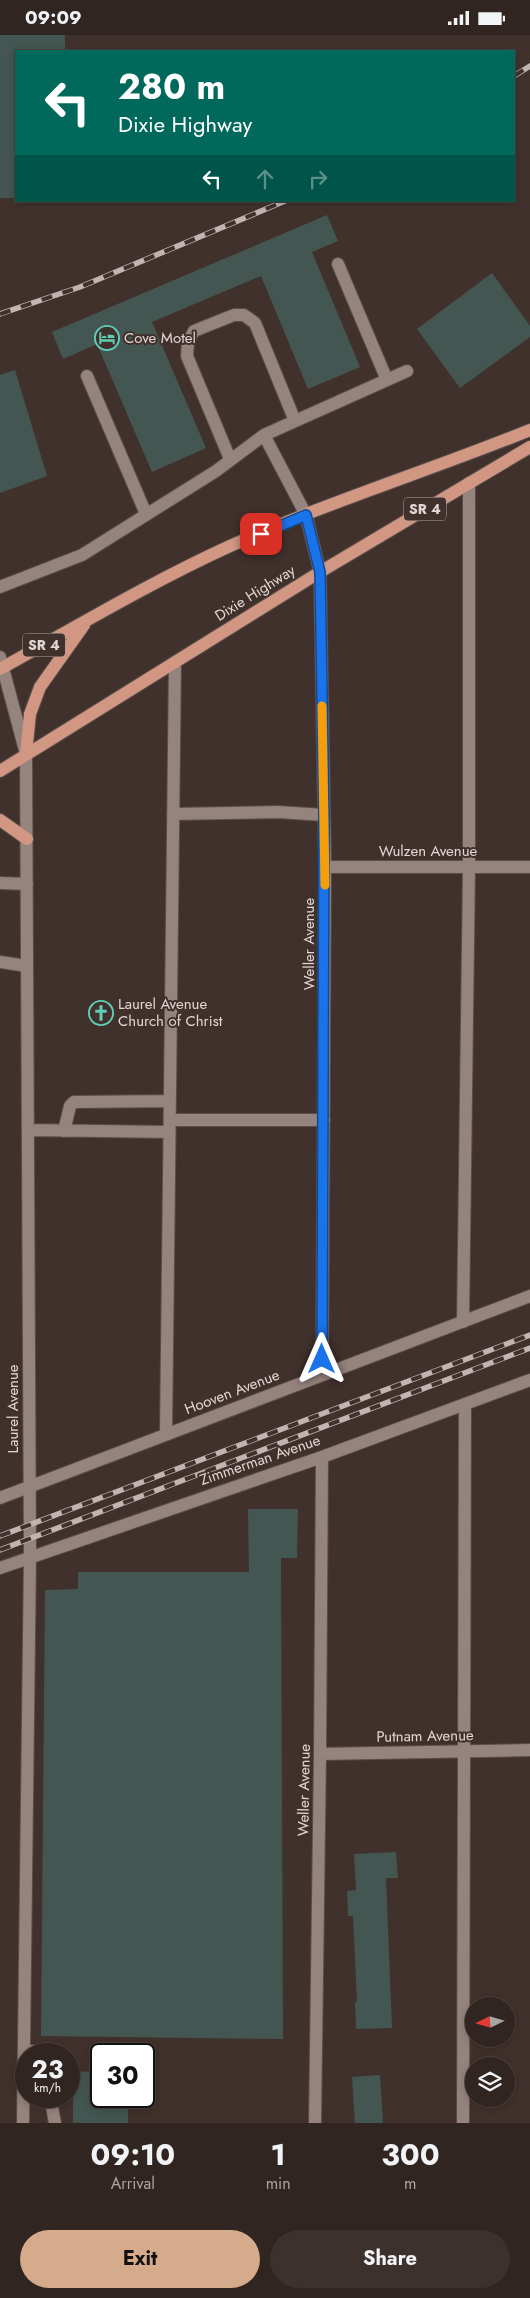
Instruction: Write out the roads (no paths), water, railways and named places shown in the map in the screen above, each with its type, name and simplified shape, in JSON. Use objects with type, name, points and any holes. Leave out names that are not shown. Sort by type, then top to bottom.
[{"type":"main road","name":"SR 4","points":[[1,664],[230,546],[306,515],[530,430]]},
{"type":"main road","name":"Dixie Highway","points":[[0,771],[320,572],[530,447]]},
{"type":"main road","points":[[26,754],[30,714],[40,687],[85,622]]},
{"type":"main road","points":[[0,820],[27,839]]},
{"type":"street","points":[[338,263],[387,380]]},
{"type":"street","points":[[230,459],[187,356],[188,342],[194,331],[234,315],[244,315],[255,323],[295,421]]},
{"type":"street","points":[[0,587],[82,555],[216,471],[264,435],[407,371]]},
{"type":"street","points":[[87,376],[146,514]]},
{"type":"street","name":"Weller Avenue","points":[[264,435],[306,515],[320,572],[325,867],[322,1375]]},
{"type":"street","points":[[463,1321],[469,867],[469,483]]},
{"type":"street","points":[[166,1434],[174,662]]},
{"type":"street","name":"Laurel Avenue","points":[[1,664],[26,754],[30,1556],[24,2043]]},
{"type":"street","points":[[173,814],[278,812],[324,815]]},
{"type":"street","name":"Wulzen Avenue","points":[[325,867],[530,867]]},
{"type":"street","points":[[0,883],[27,884]]},
{"type":"street","points":[[0,962],[27,966]]},
{"type":"street","points":[[64,1131],[70,1107],[74,1102],[170,1101]]},
{"type":"street","points":[[28,1130],[64,1131],[324,1120]]},
{"type":"street","name":"Hooven Avenue","points":[[30,1487],[530,1296]]},
{"type":"street","name":"Zimmerman Avenue","points":[[0,1568],[30,1556],[322,1457],[530,1380]]},
{"type":"street","points":[[463,2123],[465,1404]]},
{"type":"street","name":"Weller Avenue","points":[[315,2123],[322,1457]]},
{"type":"street","points":[[0,1498],[30,1487]]},
{"type":"street","name":"Putnam Avenue","points":[[320,1754],[530,1750]]},
{"type":"street","name":"Laurel Avenue","points":[[23,2108],[23,2123]]},
{"type":"street","points":[[52,2108],[54,2123]]},
{"type":"railway","points":[[515,75],[530,66]]},
{"type":"railway","points":[[0,314],[80,287],[283,202]]},
{"type":"railway","points":[[0,1536],[530,1335]]},
{"type":"railway","points":[[0,1550],[530,1348]]},
{"type":"place","name":"Cove Motel","points":[[107,338]]},
{"type":"place","name":"Laurel Avenue Church of Christ","points":[[101,1013]]}]
